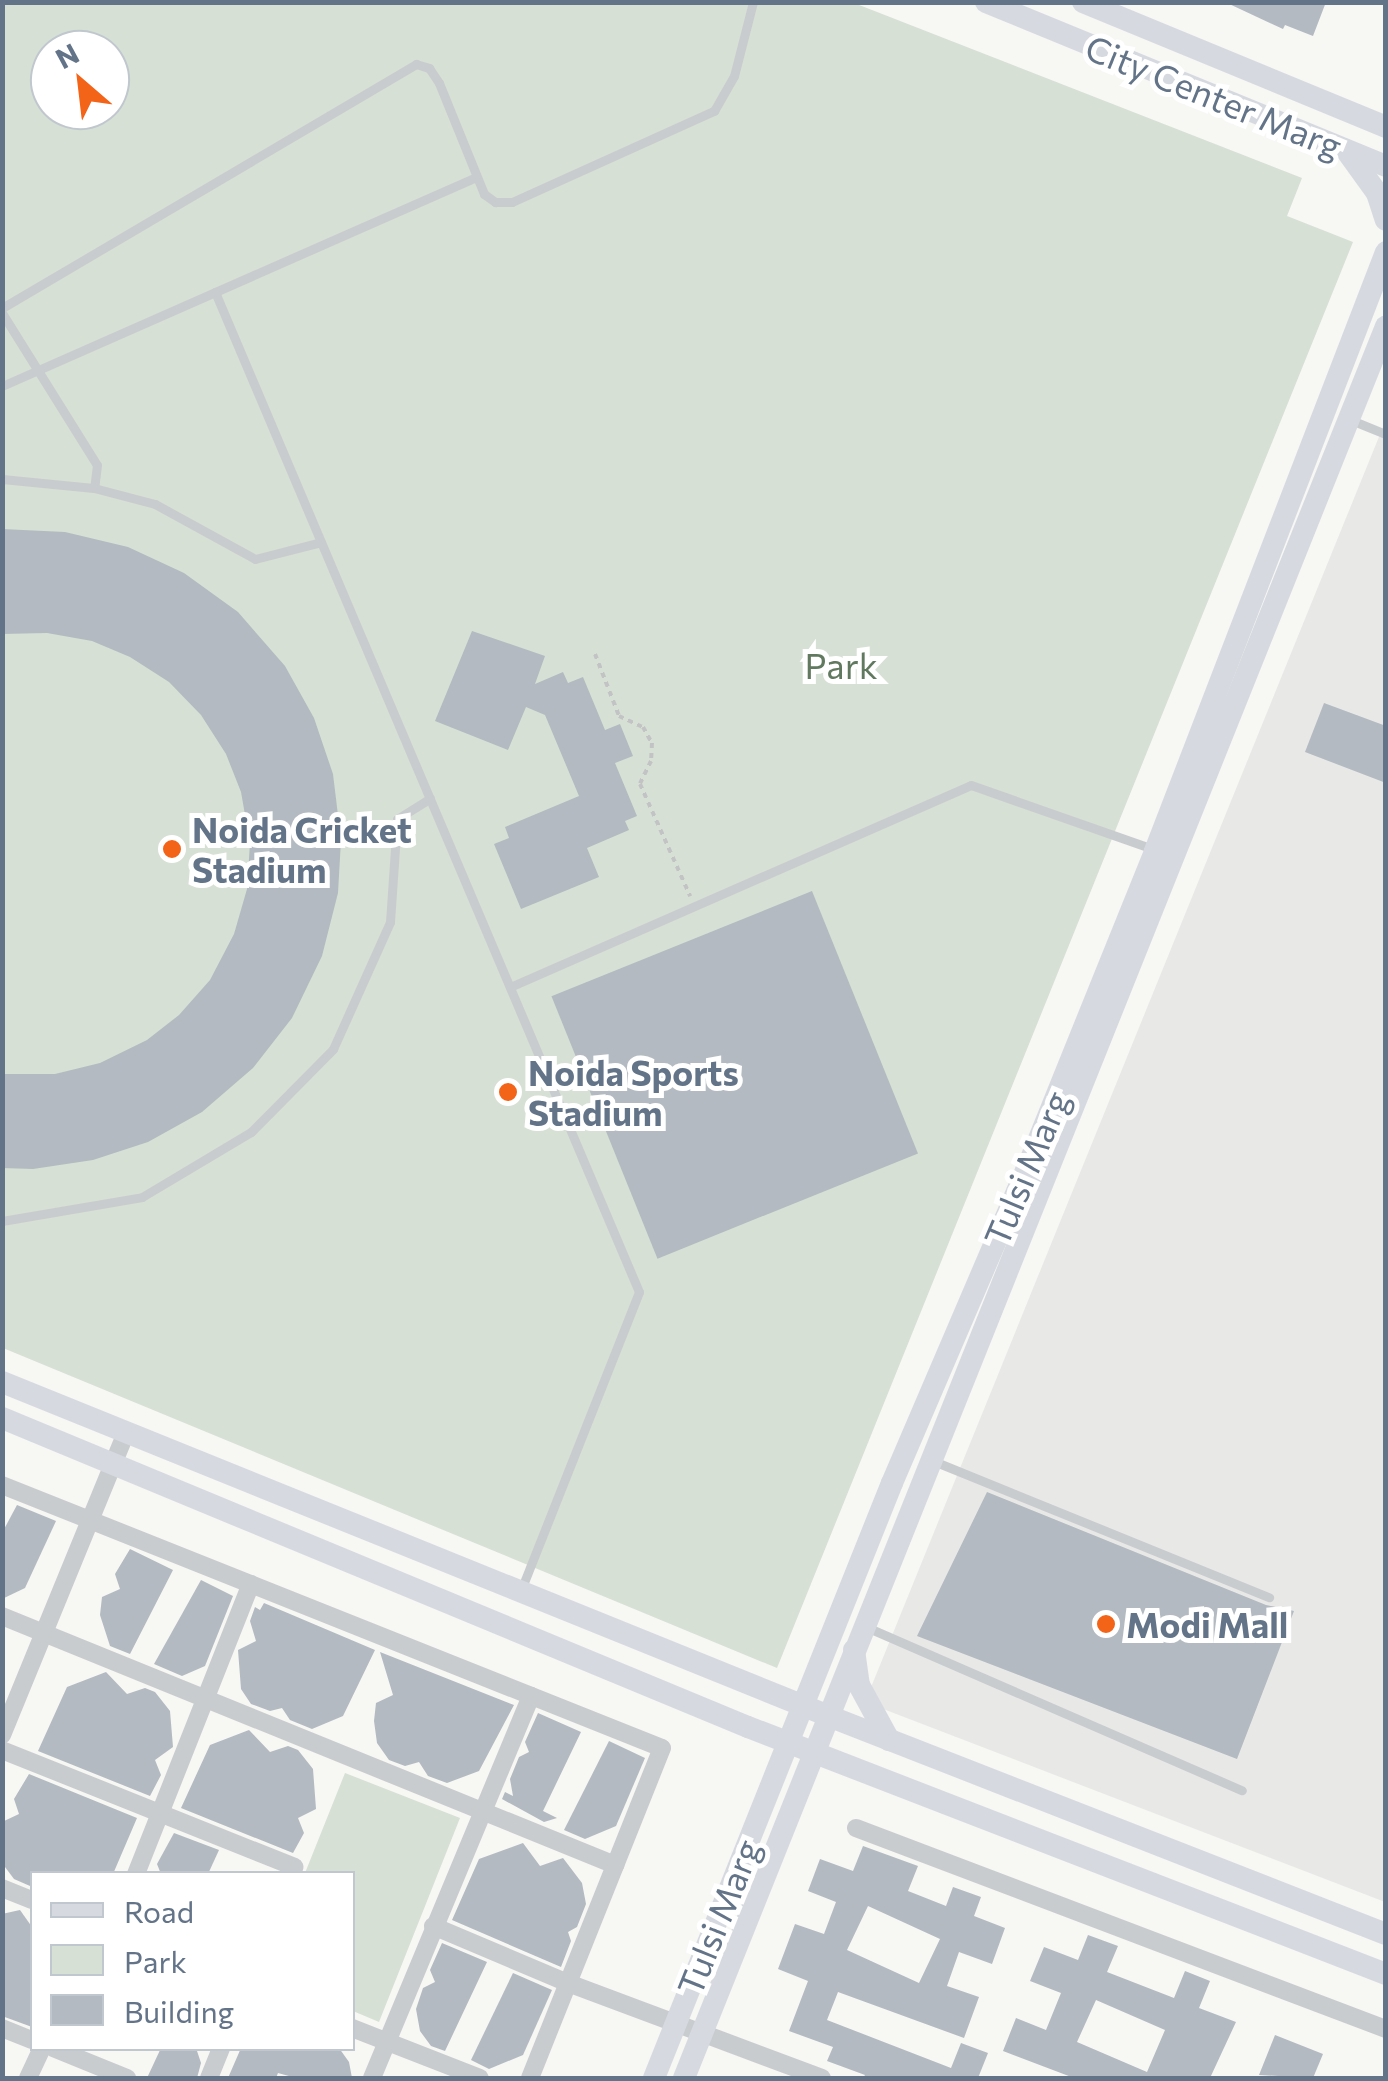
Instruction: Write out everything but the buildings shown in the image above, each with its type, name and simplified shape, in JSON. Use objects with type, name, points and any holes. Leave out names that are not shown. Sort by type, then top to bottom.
[{"type":"street","name":"City Center Marg","points":[[986,2],[1386,166]]},
{"type":"street","name":"City Center Marg","points":[[1083,2],[1386,127]]},
{"type":"street","points":[[1346,150],[1377,193],[1386,220]]},
{"type":"street","name":"Tulsi Marg","points":[[684,2078],[1164,854],[1386,252]]},
{"type":"street","name":"Tulsi Marg","points":[[654,2078],[803,1706],[1386,326]]},
{"type":"street","points":[[2,1382],[522,1588],[826,1716],[1386,1934]]},
{"type":"street","points":[[2,1418],[789,1742],[1386,1974]]},
{"type":"street","points":[[2,1735],[126,1432]]},
{"type":"street","points":[[2,1485],[662,1748],[530,2078]]},
{"type":"street","points":[[137,1871],[251,1584]]},
{"type":"street","points":[[2,1616],[615,1866]]},
{"type":"street","points":[[857,1636],[859,1685],[889,1740]]},
{"type":"street","points":[[372,2078],[530,1696]]},
{"type":"street","points":[[2,1750],[294,1868],[292,1871]]},
{"type":"street","points":[[856,1828],[1386,2029]]},
{"type":"street","points":[[2,1888],[30,1899]]},
{"type":"street","points":[[433,1926],[568,1982],[822,2078]]},
{"type":"street","points":[[2,2028],[30,2039]]},
{"type":"street","points":[[355,2029],[480,2078]]},
{"type":"street","points":[[28,2078],[41,2051]]},
{"type":"street","points":[[63,2051],[127,2078]]},
{"type":"street","points":[[210,2078],[220,2051]]},
{"type":"lane","points":[[94,488],[98,466],[2,311],[416,64],[430,68],[438,83],[476,177],[495,202],[512,202],[714,112],[734,76],[753,2]]},
{"type":"lane","points":[[2,386],[476,177]]},
{"type":"lane","points":[[215,292],[638,1292],[522,1588]]},
{"type":"lane","points":[[1348,419],[1386,434]]},
{"type":"lane","points":[[2,479],[94,488],[155,504],[255,559],[321,542]]},
{"type":"lane","points":[[510,987],[971,785],[1164,854]]},
{"type":"lane","points":[[2,1220],[142,1197],[251,1132],[333,1049],[390,922],[398,819],[430,798]]},
{"type":"lane","points":[[928,1459],[1269,1597]]},
{"type":"lane","points":[[857,1636],[1242,1790]]},
{"type":"path","points":[[595,654],[619,716],[642,727],[652,743],[651,762],[640,784],[694,905]]},
{"type":"shaded area","points":[[1385,422],[1385,1902],[865,1702]]},
{"type":"green space","name":"Noida Sports Stadium","points":[[2,3],[854,3],[1302,178],[1287,216],[1353,242],[777,1668],[3,1348]]},
{"type":"green space","points":[[345,1773],[460,1818],[379,2022],[355,2012],[355,1871],[306,1871]]},
{"type":"place","name":"Noida Cricket Stadium","points":[[172,849]]},
{"type":"place","name":"Noida Sports Stadium","points":[[508,1092]]},
{"type":"place","name":"Modi Mall","points":[[1106,1624]]},
{"type":"park label","name":"Park","points":[[841,665]]}]
